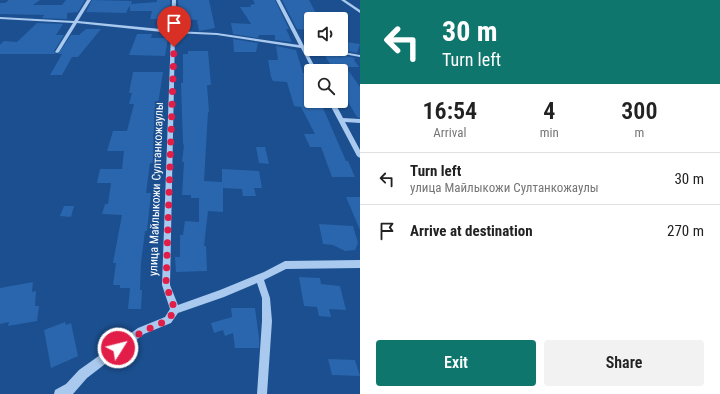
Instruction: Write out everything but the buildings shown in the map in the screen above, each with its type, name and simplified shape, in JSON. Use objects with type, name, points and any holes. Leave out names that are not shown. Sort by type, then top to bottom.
[{"type":"street","points":[[58,52],[74,22],[89,0]]},
{"type":"street","name":"улица Майлыкожи Султанкожаулы","points":[[174,0],[166,285],[175,310]]},
{"type":"street","points":[[278,0],[311,64]]},
{"type":"street","points":[[343,0],[360,12]]},
{"type":"street","points":[[0,18],[123,25],[174,32],[217,34],[302,47]]},
{"type":"street","points":[[348,54],[360,56]]},
{"type":"street","points":[[335,108],[360,156]]},
{"type":"street","points":[[341,120],[360,121]]},
{"type":"street","points":[[59,394],[69,391],[89,370],[142,332],[168,320],[175,310],[221,294],[260,278],[286,265],[360,264]]},
{"type":"street","points":[[260,278],[266,298],[267,322],[262,394]]},
{"type":"route","points":[[118,348],[142,332],[168,320],[175,310],[166,285],[174,47]]}]
